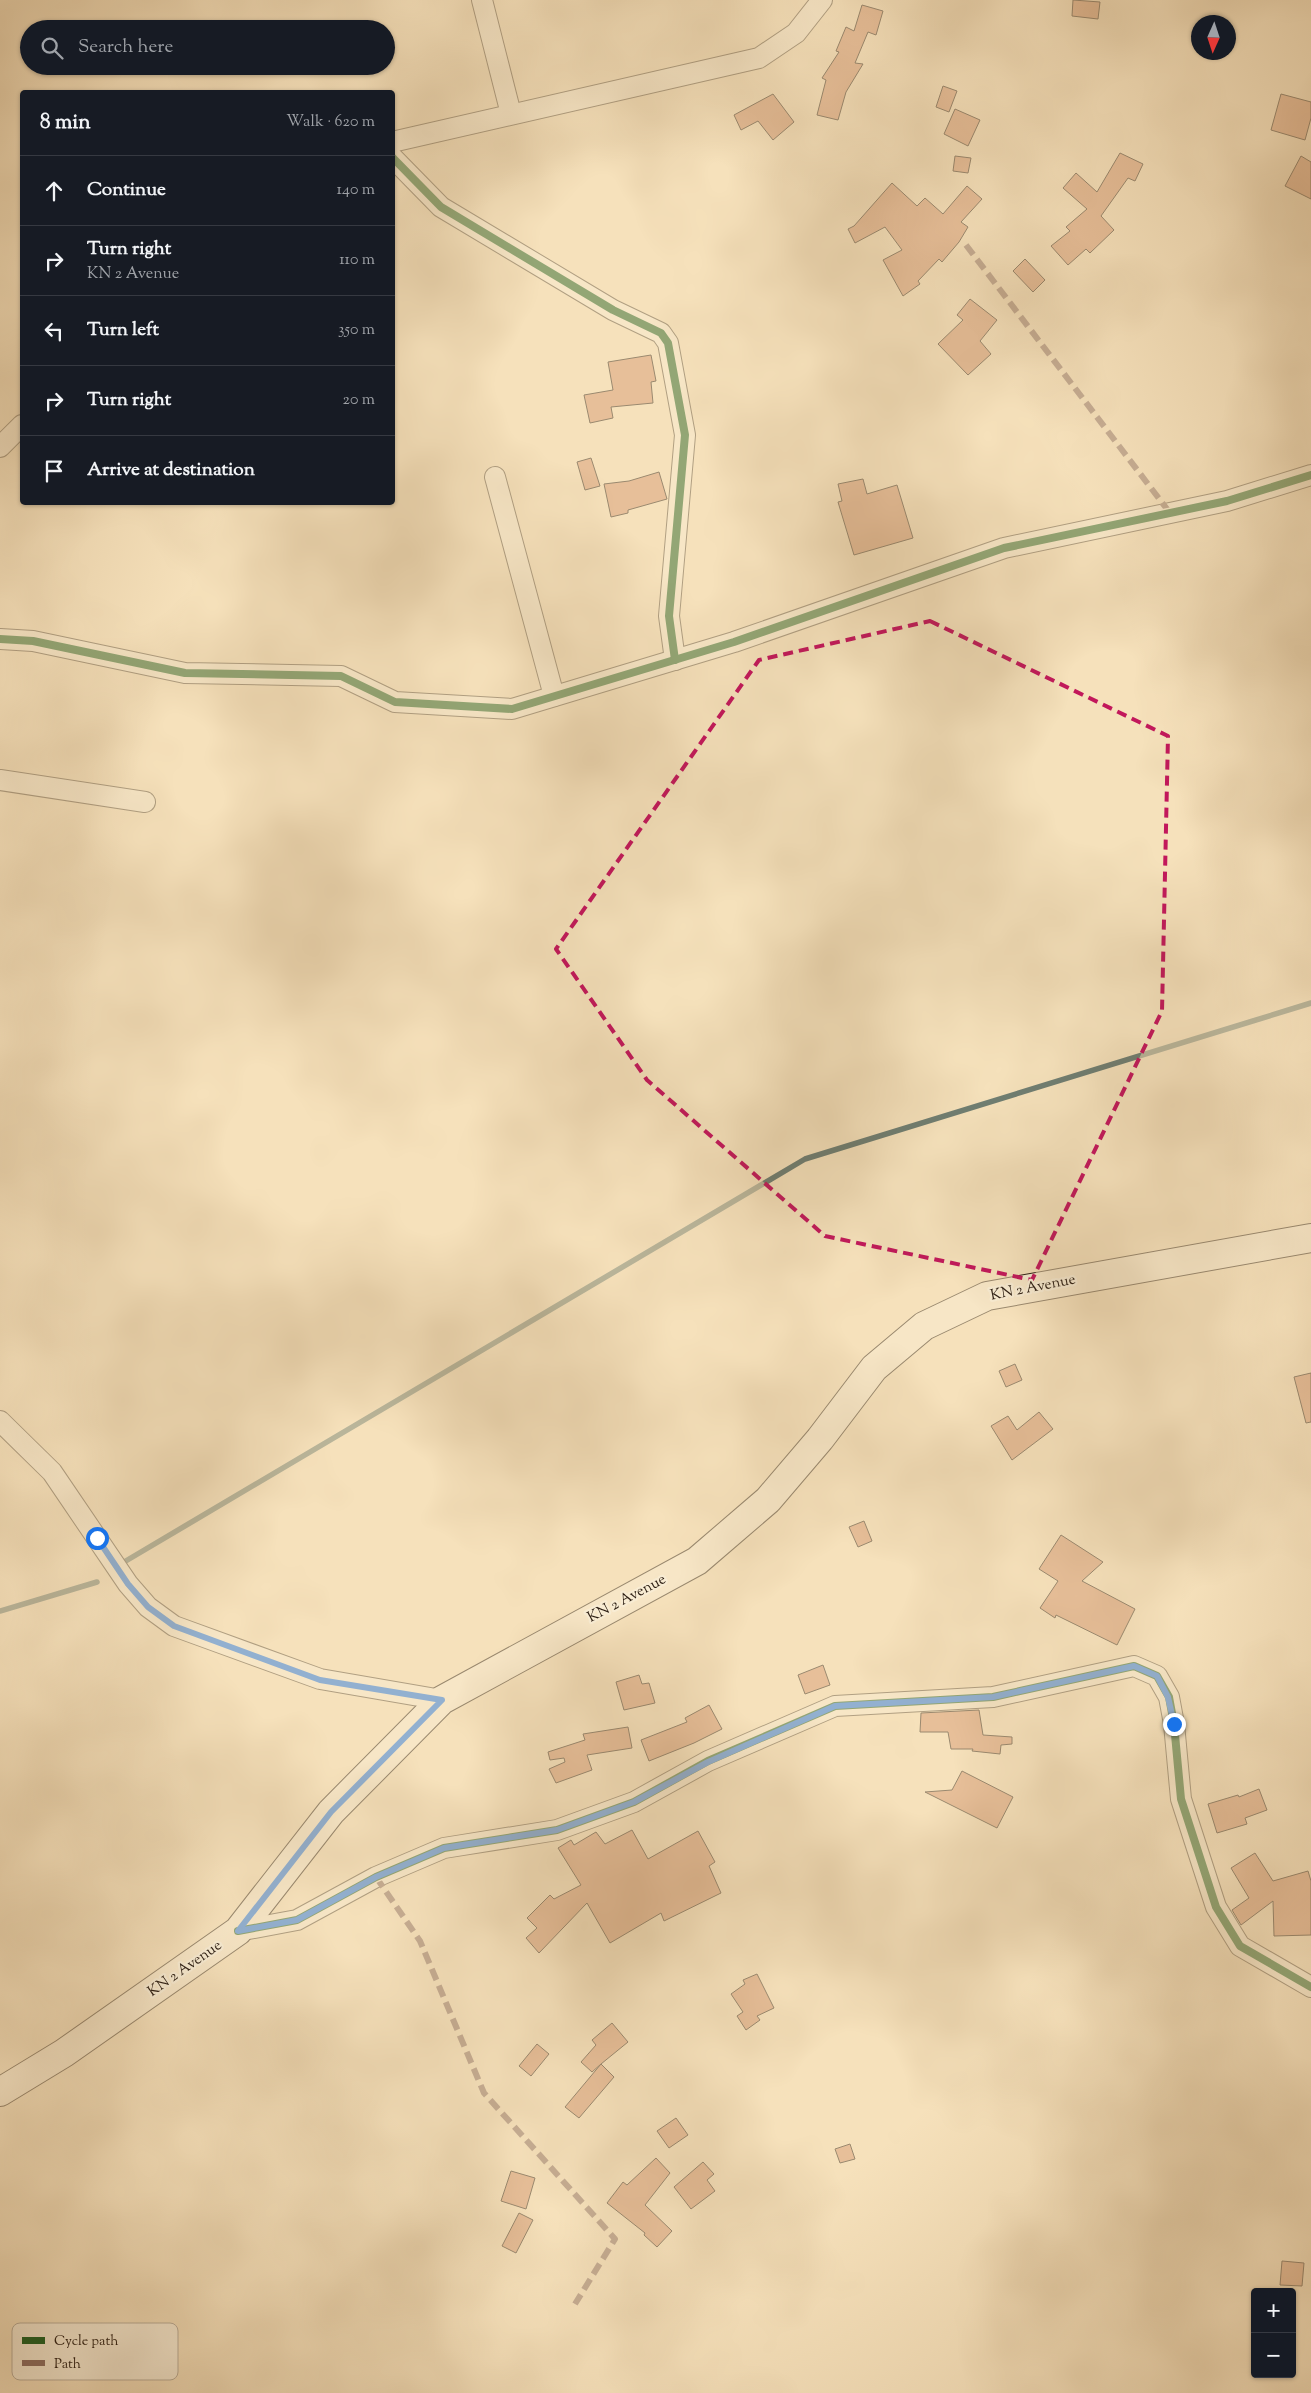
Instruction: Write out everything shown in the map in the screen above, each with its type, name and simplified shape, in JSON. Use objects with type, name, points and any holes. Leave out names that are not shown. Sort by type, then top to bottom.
[{"type":"main road","name":"KN 2 Avenue","points":[[0,2092],[64,2053],[238,1931],[331,1812],[442,1700],[697,1561],[768,1500],[820,1439],[874,1368],[924,1326],[987,1296],[1311,1238]]},
{"type":"street","points":[[482,0],[511,114]]},
{"type":"street","points":[[395,141],[760,58],[796,32],[822,0]]},
{"type":"street","points":[[395,160],[440,207],[612,310],[661,333],[668,343],[685,435],[669,616],[674,660]]},
{"type":"street","points":[[0,447],[20,428]]},
{"type":"street","points":[[0,639],[33,642],[185,673],[341,676],[395,702],[512,708],[734,642],[1004,548],[1227,501],[1311,475]]},
{"type":"street","points":[[495,477],[554,696]]},
{"type":"street","points":[[0,780],[145,802]]},
{"type":"street","points":[[0,1421],[52,1472],[128,1584],[148,1607],[174,1626],[320,1680],[442,1700]]},
{"type":"street","points":[[238,1931],[297,1920],[376,1877],[444,1848],[557,1830],[634,1802],[708,1762],[835,1706],[993,1697],[1134,1666],[1157,1676],[1168,1697],[1174,1724],[1181,1800],[1216,1907],[1240,1946],[1311,1987]]},
{"type":"highlighted area","points":[[930,621],[1168,736],[1162,1011],[1032,1280],[825,1236],[647,1080],[556,949],[759,660]]},
{"type":"building","points":[[1073,0],[1100,2],[1098,19],[1072,16]]},
{"type":"building","points":[[862,5],[883,11],[876,35],[868,32],[855,63],[863,64],[846,92],[838,120],[817,115],[826,80],[822,78],[839,52],[836,51],[846,27],[854,31]]},
{"type":"building","points":[[943,86],[957,91],[949,112],[936,107]]},
{"type":"building","points":[[773,94],[794,122],[773,140],[758,121],[741,130],[734,115]]},
{"type":"building","points":[[1281,94],[1311,102],[1311,118],[1305,140],[1271,130]]},
{"type":"building","points":[[955,109],[980,120],[968,146],[944,134]]},
{"type":"building","points":[[1120,153],[1143,164],[1135,181],[1128,178],[1101,216],[1114,230],[1090,253],[1086,249],[1068,265],[1051,246],[1070,231],[1066,227],[1087,209],[1063,188],[1076,173],[1097,192]]},
{"type":"building","points":[[955,156],[971,158],[968,173],[953,171]]},
{"type":"building","points":[[1301,156],[1311,162],[1311,199],[1285,186]]},
{"type":"building","points":[[892,183],[917,206],[925,198],[943,214],[967,186],[982,199],[961,222],[968,227],[959,242],[942,262],[939,259],[918,281],[920,284],[903,296],[883,260],[902,250],[885,227],[855,243],[848,229],[854,226]]},
{"type":"building","points":[[1025,259],[1045,280],[1033,292],[1013,271]]},
{"type":"building","points":[[970,299],[997,320],[980,341],[991,354],[968,375],[938,344],[963,320],[957,315]]},
{"type":"building","points":[[651,355],[656,381],[651,382],[653,403],[611,407],[613,418],[590,423],[584,395],[613,390],[608,362]]},
{"type":"building","points":[[591,458],[600,486],[585,490],[577,462]]},
{"type":"building","points":[[659,472],[667,499],[611,517],[604,484],[629,481]]},
{"type":"building","points":[[863,479],[867,494],[897,485],[913,538],[854,555],[838,502],[842,501],[838,484]]},
{"type":"building","points":[[1015,1364],[1022,1380],[1006,1387],[999,1371]]},
{"type":"building","points":[[1311,1373],[1311,1422],[1306,1423],[1294,1377]]},
{"type":"building","points":[[1039,1412],[1053,1429],[1012,1460],[991,1426],[1008,1416],[1017,1430]]},
{"type":"building","points":[[864,1521],[872,1541],[858,1547],[849,1527]]},
{"type":"building","points":[[1061,1535],[1103,1562],[1082,1581],[1135,1609],[1117,1645],[1056,1615],[1055,1618],[1040,1608],[1058,1581],[1039,1569]]},
{"type":"building","points":[[823,1665],[830,1685],[805,1694],[798,1675]]},
{"type":"building","points":[[639,1675],[642,1684],[649,1683],[655,1703],[624,1710],[616,1682]]},
{"type":"building","points":[[709,1705],[722,1729],[694,1743],[649,1761],[641,1740],[687,1722],[685,1718]]},
{"type":"building","points":[[979,1710],[983,1735],[1012,1737],[1012,1744],[1001,1745],[1000,1754],[972,1751],[973,1749],[951,1749],[948,1732],[920,1732],[921,1713]]},
{"type":"building","points":[[628,1727],[632,1748],[587,1755],[592,1770],[556,1783],[549,1769],[565,1762],[564,1758],[550,1760],[548,1752],[585,1740],[583,1734]]},
{"type":"building","points":[[962,1771],[1013,1797],[997,1828],[925,1792],[952,1790]]},
{"type":"building","points":[[1259,1789],[1267,1810],[1245,1818],[1247,1824],[1217,1833],[1208,1804],[1238,1795],[1239,1797]]},
{"type":"building","points":[[632,1830],[648,1859],[698,1831],[715,1862],[709,1866],[721,1893],[664,1921],[661,1913],[610,1943],[587,1903],[539,1953],[526,1938],[537,1928],[527,1918],[550,1895],[554,1899],[581,1885],[558,1848],[571,1840],[574,1845],[596,1832],[605,1844]]},
{"type":"building","points":[[1255,1853],[1273,1881],[1308,1871],[1311,1881],[1311,1935],[1274,1936],[1273,1901],[1241,1925],[1232,1910],[1249,1898],[1231,1868]]},
{"type":"building","points":[[757,1974],[774,2008],[757,2016],[760,2020],[746,2030],[737,2016],[743,2012],[731,1994],[745,1984],[743,1980]]},
{"type":"building","points":[[612,2023],[628,2042],[592,2072],[581,2062],[596,2045],[592,2040]]},
{"type":"building","points":[[537,2044],[549,2054],[531,2076],[519,2066]]},
{"type":"building","points":[[601,2064],[614,2077],[579,2118],[565,2107]]},
{"type":"building","points":[[676,2118],[688,2135],[669,2148],[657,2131]]},
{"type":"building","points":[[850,2144],[855,2159],[840,2163],[835,2149]]},
{"type":"building","points":[[656,2158],[670,2173],[645,2205],[672,2231],[657,2247],[644,2235],[645,2233],[607,2203],[623,2182],[627,2185]]},
{"type":"building","points":[[703,2162],[714,2174],[707,2180],[715,2191],[691,2209],[674,2187]]},
{"type":"building","points":[[511,2171],[535,2178],[526,2209],[501,2201]]},
{"type":"building","points":[[519,2213],[533,2220],[516,2253],[502,2246]]},
{"type":"building","points":[[1282,2261],[1304,2263],[1302,2286],[1280,2285]]},
{"type":"waterway","points":[[119,1565],[805,1159],[1311,1003]]},
{"type":"waterway","points":[[0,1611],[97,1582]]},
{"type":"marked path","points":[[966,245],[1170,513]]},
{"type":"marked path","points":[[376,1877],[420,1941],[484,2093],[615,2239],[575,2304]]},
{"type":"cycle path","points":[[395,160],[441,207],[613,310],[661,333],[668,343],[685,435],[669,616],[675,660]]},
{"type":"cycle path","points":[[0,639],[33,641],[185,673],[341,676],[395,702],[512,709],[734,642],[1004,548],[1227,501],[1311,475]]},
{"type":"cycle path","points":[[238,1931],[297,1920],[376,1877],[444,1848],[557,1830],[634,1802],[708,1761],[835,1706],[993,1697],[1134,1666],[1157,1676],[1169,1697],[1174,1724],[1181,1799],[1216,1907],[1240,1946],[1311,1987]]},
{"type":"route","points":[[97,1538],[128,1584],[148,1607],[174,1626],[320,1680],[442,1700],[331,1812],[238,1931],[297,1920],[376,1877],[444,1848],[557,1830],[634,1802],[708,1762],[835,1706],[993,1697],[1055,1685],[1106,1671],[1134,1666],[1157,1676],[1168,1697],[1174,1724]]}]
